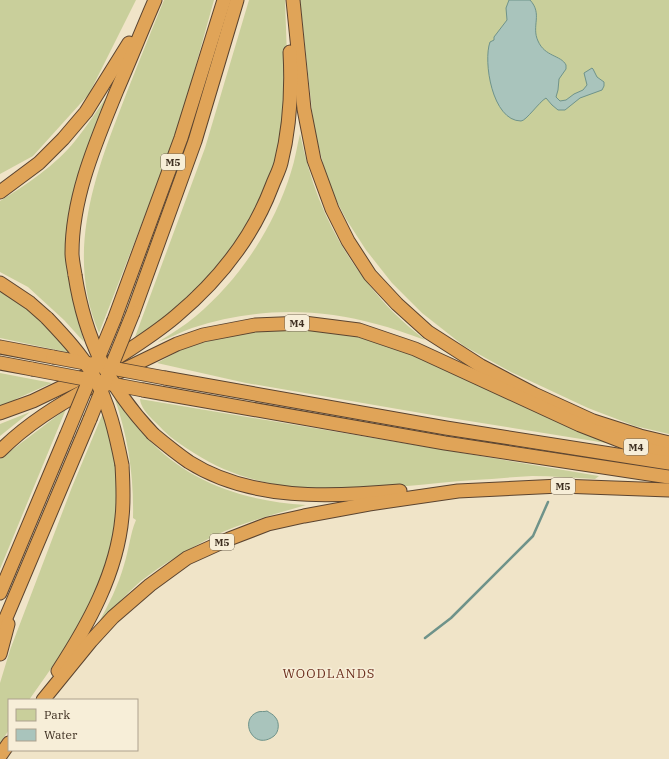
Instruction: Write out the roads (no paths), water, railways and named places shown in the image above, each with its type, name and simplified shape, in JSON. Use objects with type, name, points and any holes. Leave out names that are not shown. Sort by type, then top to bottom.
[{"type":"highway","points":[[0,192],[39,163],[63,139],[86,112],[116,65],[152,0]]},
{"type":"highway","name":"M5","points":[[155,0],[93,149],[77,209],[72,254],[82,314],[106,372],[133,412],[153,434],[171,450],[215,475],[243,484],[281,492],[322,495],[360,494],[439,488],[458,491]]},
{"type":"highway","name":"M5","points":[[0,593],[114,320],[181,138],[224,0]]},
{"type":"highway","name":"M5","points":[[0,632],[133,313],[195,141],[237,0]]},
{"type":"highway","points":[[0,413],[33,401],[96,371],[150,337],[200,295],[232,260],[256,221],[267,199],[280,164],[288,129],[291,84],[287,0]]},
{"type":"highway","name":"M4","points":[[293,0],[304,109],[314,160],[332,209],[348,241],[370,275],[397,304],[428,332],[481,366],[534,394],[593,421],[640,436],[669,443]]},
{"type":"highway","points":[[0,283],[30,302],[47,318],[69,341],[93,375],[110,414],[122,465],[122,518],[118,544],[107,580],[88,620],[62,665],[39,699]]},
{"type":"highway","name":"M4","points":[[0,451],[16,435],[52,409],[101,381],[177,344],[203,335],[256,324],[304,323],[359,330],[415,349],[580,425],[634,446],[669,455]]},
{"type":"highway","name":"M4","points":[[0,348],[446,428],[669,463]]},
{"type":"highway","name":"M4","points":[[0,363],[143,390],[445,443],[669,477]]},
{"type":"highway","name":"M4","points":[[605,434],[669,449]]},
{"type":"highway","name":"M5","points":[[44,699],[91,641],[113,617],[150,585],[187,558],[229,538],[268,524],[369,504],[458,491],[560,486],[669,490]]},
{"type":"highway","name":"M5","points":[[0,654],[17,590]]},
{"type":"highway","points":[[0,756],[8,744]]},
{"type":"water","points":[[509,0],[530,0],[536,10],[536,36],[538,41],[545,50],[560,59],[566,65],[566,69],[559,79],[556,97],[560,101],[566,100],[583,90],[587,85],[584,73],[592,68],[597,77],[604,82],[602,90],[580,98],[565,110],[558,110],[546,98],[521,121],[511,118],[503,111],[492,89],[489,75],[488,51],[490,42],[494,40],[494,37],[507,20],[506,8]]},
{"type":"water","points":[[267,711],[277,719],[278,730],[274,736],[266,740],[260,740],[254,737],[251,733],[249,721],[252,716],[258,712]]},
{"type":"waterway","points":[[425,638],[451,618],[533,536],[548,502]]},
{"type":"district","name":"WOODLANDS","points":[[329,673]]}]
